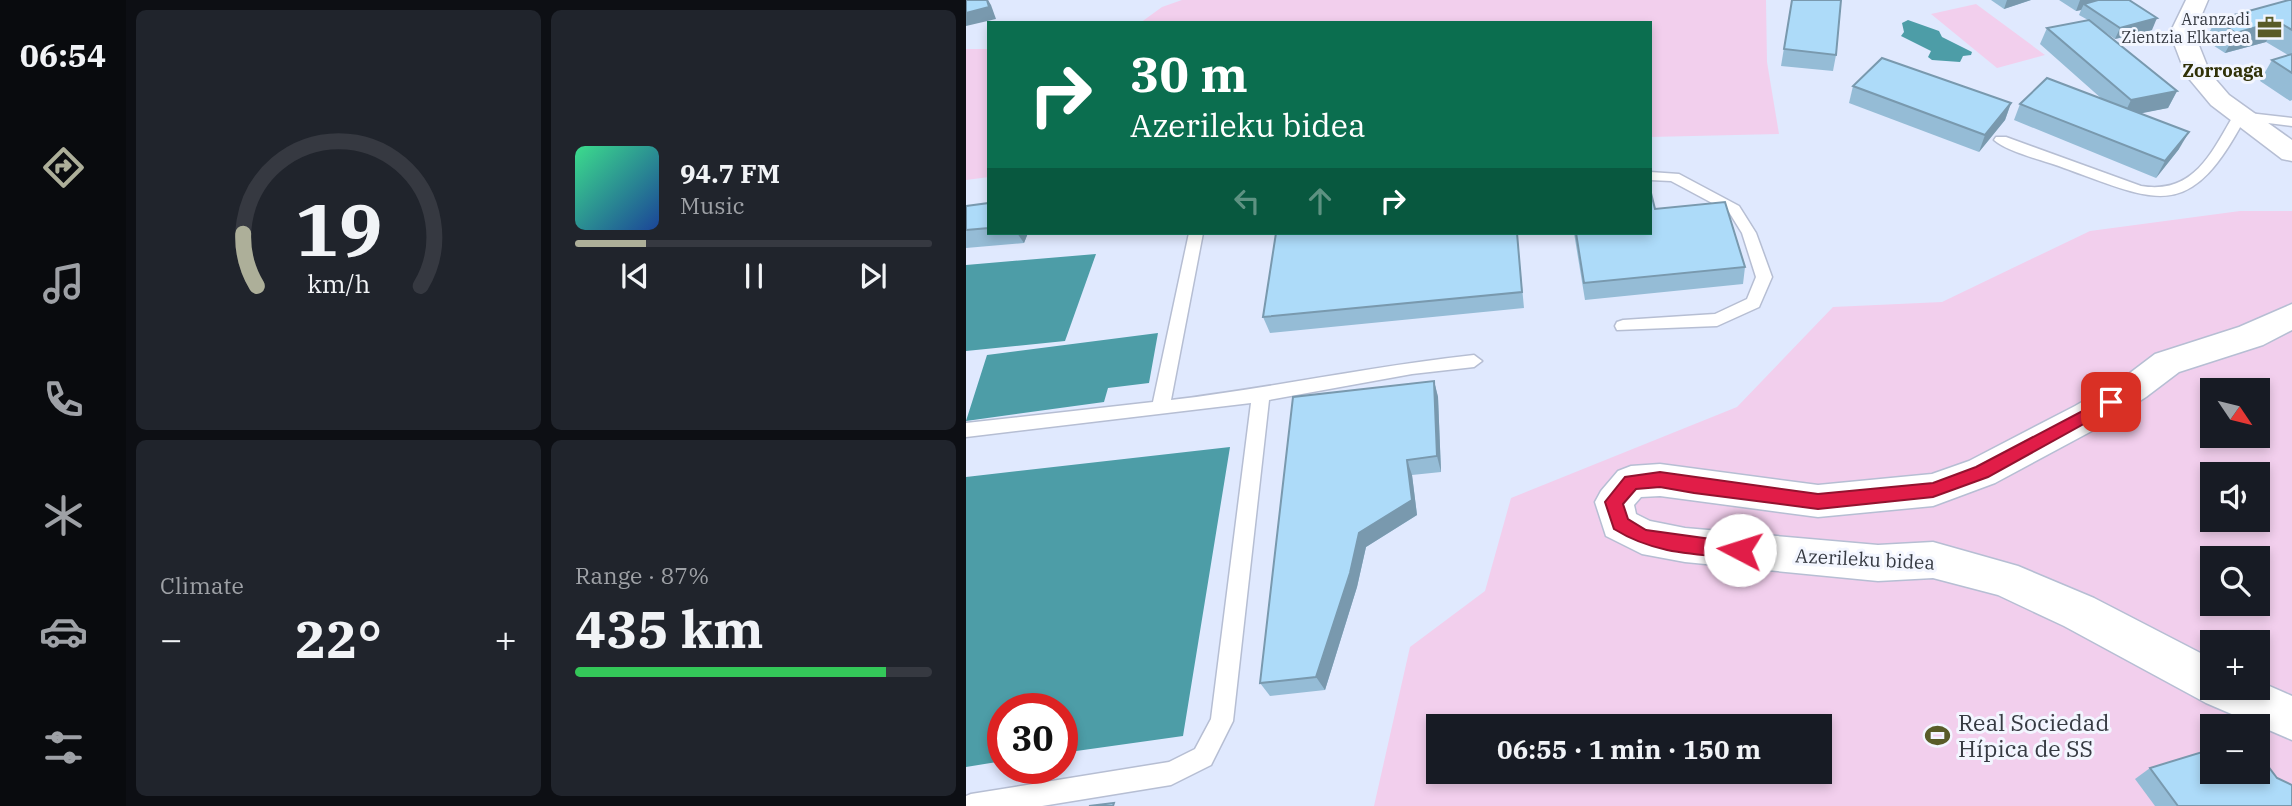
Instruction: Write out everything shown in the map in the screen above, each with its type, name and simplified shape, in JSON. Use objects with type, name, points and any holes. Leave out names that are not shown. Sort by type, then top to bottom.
[{"type":"street","points":[[2197,0],[2182,33],[2198,75],[2240,116],[2292,153]]},
{"type":"street","name":"Azerileku bidea","points":[[2200,676],[2079,612],[2004,579],[1933,560],[1878,563],[1685,545],[1642,537],[1620,524],[1614,502],[1631,482],[1660,480],[1818,501],[1933,490],[1982,472],[2088,416],[2134,388],[2167,363],[2251,336],[2292,316]]},
{"type":"street","points":[[2250,700],[2292,718]]},
{"type":"lane","points":[[2001,140],[2139,190],[2162,193],[2185,185],[2212,163],[2240,116],[2292,122]]},
{"type":"lane","points":[[1623,326],[1717,320],[1753,303],[1764,277],[1749,233],[1734,209],[1674,177],[1652,176]]},
{"type":"lane","points":[[1160,409],[1196,235]]},
{"type":"lane","points":[[966,430],[1160,409],[1261,395],[1412,368],[1474,361]]},
{"type":"lane","points":[[971,806],[1171,773],[1203,757],[1222,721],[1261,395]]},
{"type":"shaded area","points":[[1182,0],[1766,0],[1767,62],[1779,134],[1652,137],[1652,21],[1143,21],[1162,7]]},
{"type":"shaded area","points":[[1976,4],[2045,55],[1997,68],[1931,14]]},
{"type":"shaded area","points":[[1908,20],[1939,31],[1942,37],[1972,52],[1971,55],[1963,56],[1960,62],[1932,60],[1928,57],[1931,51],[1901,36],[1904,32],[1902,23]]},
{"type":"shaded area","points":[[966,49],[987,49],[987,177],[966,180]]},
{"type":"shaded area","points":[[2240,211],[2292,211],[2292,806],[1374,806],[1410,647],[1485,591],[1511,498],[1737,407],[1833,307],[1942,302],[2090,231]]},
{"type":"shaded area","points":[[1096,254],[1065,341],[966,351],[966,265]]},
{"type":"shaded area","points":[[1158,333],[1149,383],[1108,388],[1104,402],[966,421],[987,355]]},
{"type":"shaded area","points":[[1230,447],[1183,736],[1078,751],[1078,693],[987,693],[987,764],[966,767],[966,477]]},
{"type":"building","points":[[966,0],[987,0],[989,7],[966,13]]},
{"type":"building","points":[[1792,0],[1841,0],[1836,55],[1784,49]]},
{"type":"building","points":[[2098,0],[2129,0],[2157,18],[2120,28],[2084,4]]},
{"type":"building","points":[[2292,0],[2292,30],[2277,21],[2236,33],[2216,20]]},
{"type":"building","points":[[2089,20],[2177,91],[2131,100],[2047,28]]},
{"type":"building","points":[[2292,54],[2292,73],[2272,60]]},
{"type":"building","points":[[1882,58],[2011,103],[1985,135],[1853,86]]},
{"type":"building","points":[[2047,78],[2189,132],[2165,161],[2020,104]]},
{"type":"building","points":[[1652,197],[1655,209],[1725,202],[1745,267],[1584,283],[1576,235],[1652,235]]},
{"type":"building","points":[[987,203],[987,228],[966,230],[966,206]]},
{"type":"building","points":[[1276,235],[1517,235],[1522,292],[1263,317]]},
{"type":"building","points":[[1434,381],[1437,456],[1407,460],[1412,500],[1359,533],[1350,573],[1316,677],[1260,683],[1293,397]]},
{"type":"building","points":[[2200,753],[2200,784],[2270,784],[2270,769],[2277,778],[2292,785],[2292,806],[2178,806],[2150,768]]},
{"type":"building","points":[[1114,803],[1113,806],[1089,806]]},
{"type":"place","name":"Aranzadi Zientzia Elkartea","points":[[2270,28]]},
{"type":"place","name":"Real Sociedad Hípica de SS","points":[[1938,736]]},
{"type":"district","name":"Zorroaga","points":[[2223,71]]},
{"type":"route","points":[[1740,550],[1685,545],[1642,537],[1620,524],[1614,502],[1631,482],[1660,480],[1818,501],[1933,490],[1982,472],[2111,402]]}]
